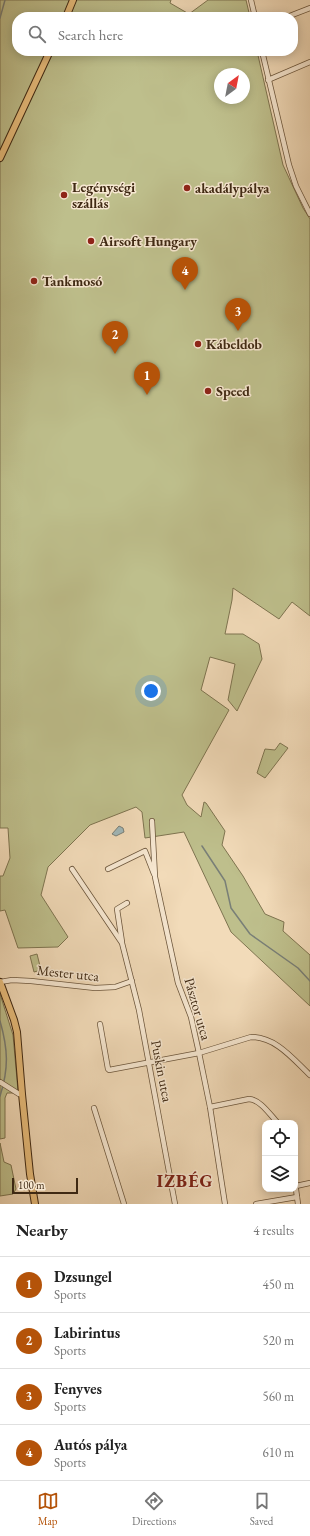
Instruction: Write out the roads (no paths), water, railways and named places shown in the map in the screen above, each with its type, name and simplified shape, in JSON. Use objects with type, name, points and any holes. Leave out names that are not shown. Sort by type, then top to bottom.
[{"type":"main road","points":[[68,12],[73,0]]},
{"type":"main road","points":[[0,158],[48,56]]},
{"type":"main road","points":[[0,982],[17,1032],[30,1174],[35,1204]]},
{"type":"street","points":[[251,0],[253,12]]},
{"type":"street","points":[[298,13],[310,8]]},
{"type":"street","points":[[263,56],[289,166],[296,186],[310,214]]},
{"type":"street","points":[[268,80],[310,62]]},
{"type":"street","name":"Pásztor utca","points":[[152,821],[151,832],[155,877],[178,983],[191,1017],[199,1053],[210,1107],[225,1204]]},
{"type":"street","points":[[108,869],[145,851],[155,877]]},
{"type":"street","name":"Puskin utca","points":[[72,869],[122,943]]},
{"type":"street","name":"Puskin utca","points":[[127,903],[117,909],[122,943],[150,1062],[175,1204]]},
{"type":"street","name":"Mester utca","points":[[0,982],[12,980],[31,980],[95,988],[115,987],[132,981]]},
{"type":"street","points":[[100,1024],[109,1070],[199,1053],[251,1037],[260,1037],[279,1046],[310,1075]]},
{"type":"street","points":[[0,1082],[22,1094]]},
{"type":"street","points":[[210,1107],[249,1098],[253,1099],[264,1107],[275,1120]]},
{"type":"street","points":[[94,1108],[124,1204]]},
{"type":"street","points":[[298,1184],[310,1183]]},
{"type":"street","points":[[296,1192],[298,1204]]},
{"type":"street","points":[[256,1204],[297,1198]]},
{"type":"water","points":[[119,826],[123,828],[124,832],[116,836],[112,834]]},
{"type":"waterway","points":[[0,18],[5,0]]},
{"type":"waterway","points":[[202,846],[225,881],[231,908],[250,934],[298,968],[310,981]]},
{"type":"waterway","points":[[0,1021],[6,1050],[5,1076],[0,1096]]},
{"type":"place","name":"akadálypálya","points":[[187,188]]},
{"type":"place","name":"Legénységi szállás","points":[[64,195]]},
{"type":"place","name":"Airsoft Hungary","points":[[91,241]]},
{"type":"place","name":"Tankmosó","points":[[34,281]]},
{"type":"place","name":"Autós pálya","points":[[185,290]]},
{"type":"place","name":"Fenyves","points":[[238,331]]},
{"type":"place","name":"Kábeldob","points":[[198,344]]},
{"type":"place","name":"Labirintus","points":[[115,354]]},
{"type":"place","name":"Speed","points":[[208,391]]},
{"type":"place","name":"Dzsungel","points":[[147,395]]},
{"type":"district","name":"IZBÉG","points":[[185,1181]]}]
